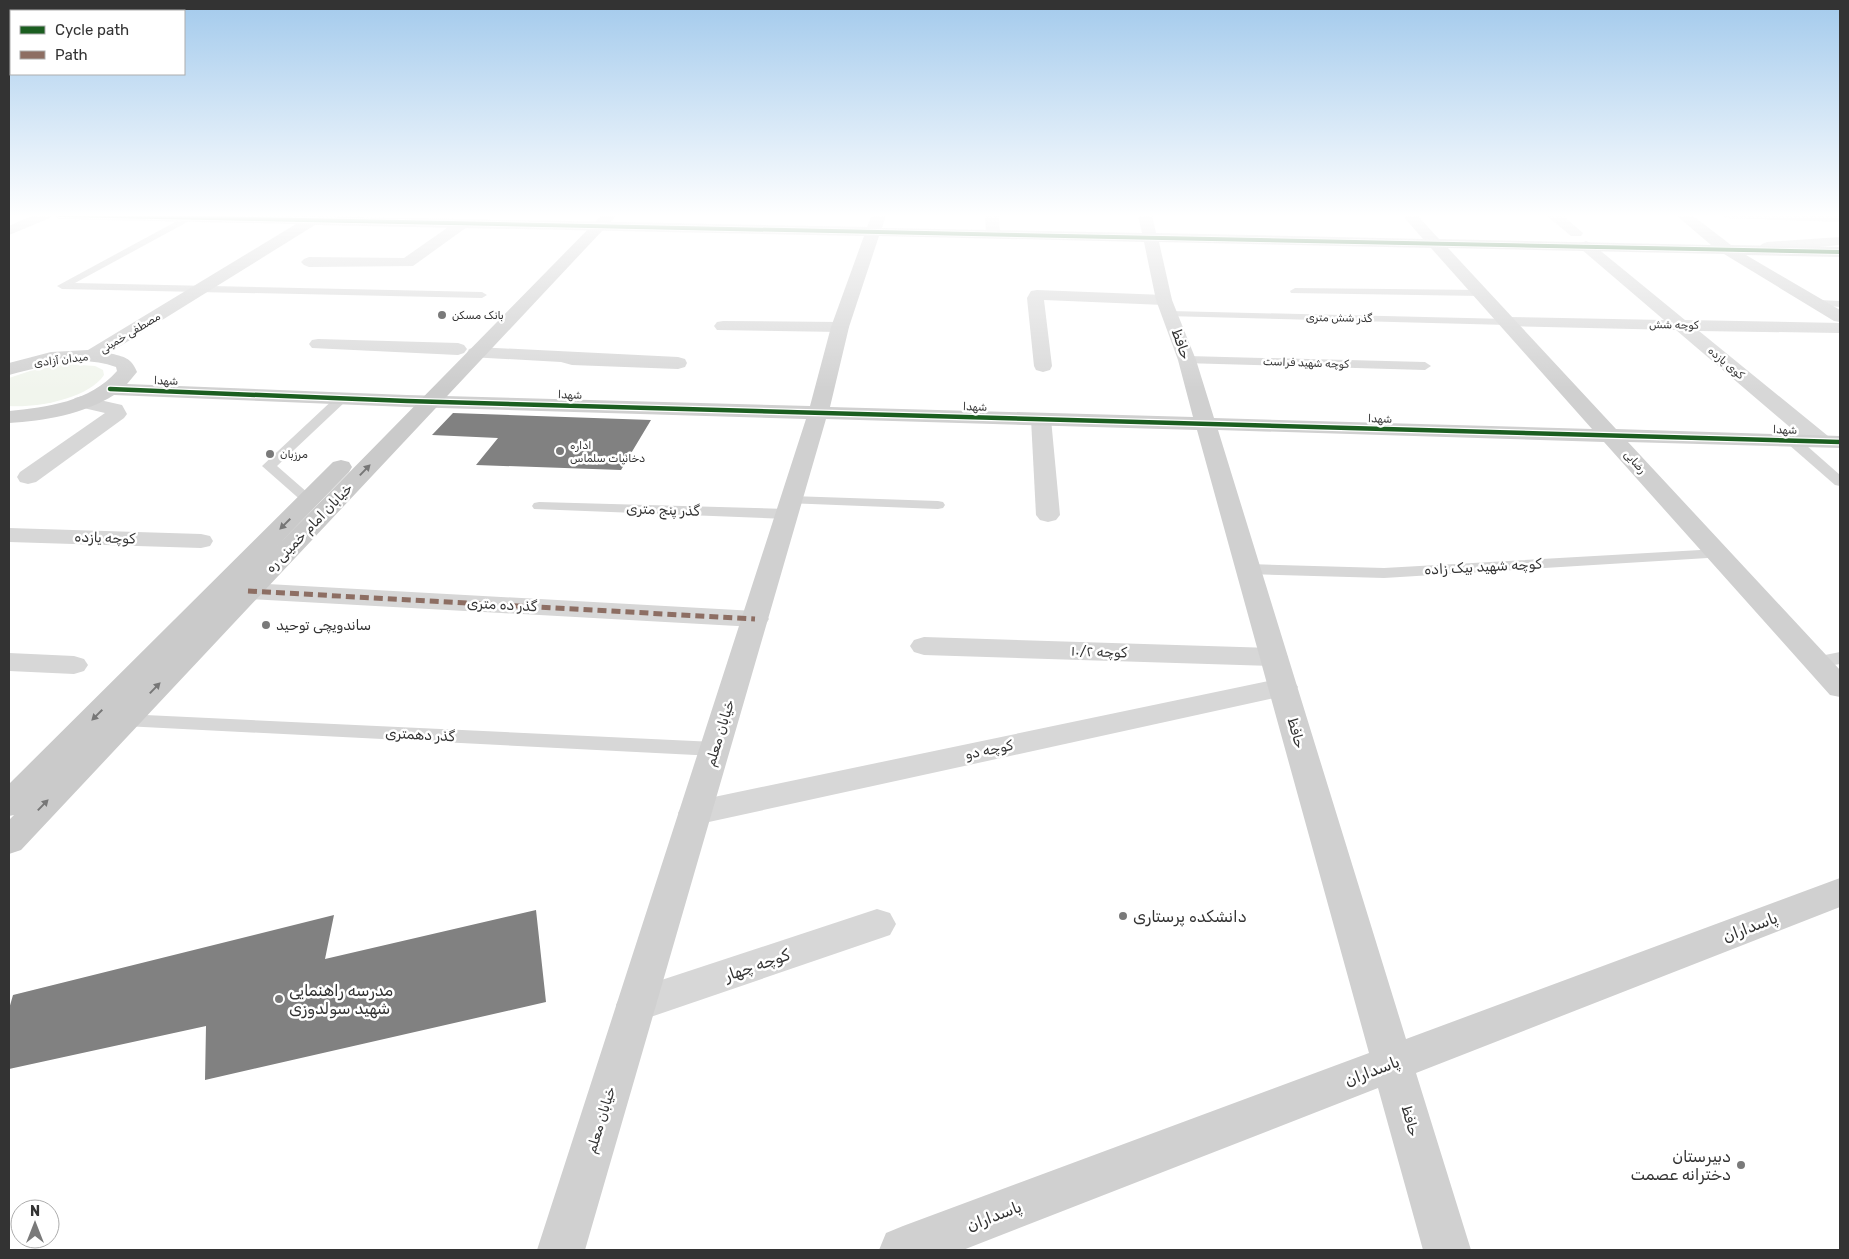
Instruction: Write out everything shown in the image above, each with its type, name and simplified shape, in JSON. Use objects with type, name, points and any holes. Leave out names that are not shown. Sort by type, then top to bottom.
[{"type":"main road","name":"خیابان امام خمینی ره","points":[[9,804],[407,401],[467,351],[543,274]]},
{"type":"main road","name":"خیابان امام خمینی ره","points":[[9,840],[431,401],[467,351]]},
{"type":"street","name":"مصطفی خمینی","points":[[92,356],[226,274]]},
{"type":"street","name":"خیابان معلم","points":[[561,1250],[818,412],[840,327],[859,274]]},
{"type":"street","name":"حافظ","points":[[1159,274],[1167,307],[1187,360],[1206,424],[1447,1250]]},
{"type":"street","name":"رضایی","points":[[1464,274],[1840,688]]},
{"type":"street","name":"کوی یازده","points":[[1621,274],[1681,325],[1830,442]]},
{"type":"street","points":[[1769,274],[1820,303],[1840,317]]},
{"type":"street","points":[[1043,366],[1035,298],[1037,296],[1167,307]]},
{"type":"street","name":"کوچه شش","points":[[1508,322],[1840,328]]},
{"type":"street","points":[[723,326],[840,327]]},
{"type":"street","points":[[318,344],[562,356],[572,359],[678,363]]},
{"type":"street","name":"میدان آزادی","points":[[9,369],[43,360],[92,356],[112,358],[124,364],[127,372],[121,381],[110,389],[82,402],[53,411],[9,417]]},
{"type":"street","name":"شهدا","points":[[110,389],[407,401],[1830,442]]},
{"type":"street","points":[[28,477],[117,414],[115,409],[82,402]]},
{"type":"street","points":[[1041,419],[1048,515]]},
{"type":"street","name":"کوچه یازده","points":[[9,535],[200,541]]},
{"type":"street","name":"گذر ده متری","points":[[248,592],[755,618]]},
{"type":"street","name":"کوچه ۱۰/۲","points":[[924,646],[1274,657]]},
{"type":"street","points":[[9,662],[74,665]]},
{"type":"street","name":"کوچه دو","points":[[695,813],[1283,687]]},
{"type":"street","name":"پاسداران","points":[[904,1250],[1840,892]]},
{"type":"street","name":"کوچه چهار","points":[[636,1006],[877,924]]},
{"type":"lane","points":[[85,274],[62,286],[482,296]]},
{"type":"lane","points":[[1295,291],[1482,293]]},
{"type":"lane","points":[[1820,303],[1840,304]]},
{"type":"lane","name":"گذر شش متری","points":[[1167,307],[1508,322]]},
{"type":"lane","name":"کوچه شهید فراست","points":[[1187,360],[1425,366]]},
{"type":"lane","points":[[310,500],[269,466],[342,398]]},
{"type":"lane","points":[[1793,441],[1840,482]]},
{"type":"lane","name":"گذر پنج متری","points":[[539,506],[789,507],[938,505]]},
{"type":"lane","name":"کوچه شهید بیک زاده","points":[[1248,569],[1384,573],[1718,554]]},
{"type":"lane","points":[[1816,662],[1840,658]]},
{"type":"lane","name":"گذر دهمتری","points":[[124,720],[715,749]]},
{"type":"shaded area","points":[[67,364],[95,366],[103,370],[104,375],[86,390],[74,396],[47,403],[9,406],[9,378],[30,371]]},
{"type":"building","name":"اداره دخانیات سلماس","points":[[453,413],[651,420],[621,470],[476,465],[498,438],[432,435]]},
{"type":"building","name":"مدرسه راهنمایی شهید سولدوزی","points":[[536,910],[546,1002],[205,1080],[206,1026],[9,1069],[9,1009],[13,995],[334,915],[325,959]]},
{"type":"marked path","points":[[248,591],[755,619]]},
{"type":"cycle path","points":[[110,389],[407,401],[1840,442]]},
{"type":"place","name":"بانک مسکن","points":[[442,315]]},
{"type":"place","name":"اداره دخانیات سلماس","points":[[560,451]]},
{"type":"place","name":"مرزبان","points":[[270,454]]},
{"type":"place","name":"ساندویچی توحید","points":[[266,625]]},
{"type":"place","name":"دانشکده پرستاری","points":[[1123,916]]},
{"type":"place","name":"مدرسه راهنمایی شهید سولدوزی","points":[[279,999]]},
{"type":"place","name":"دبیرستان دخترانه عصمت","points":[[1741,1165]]}]
